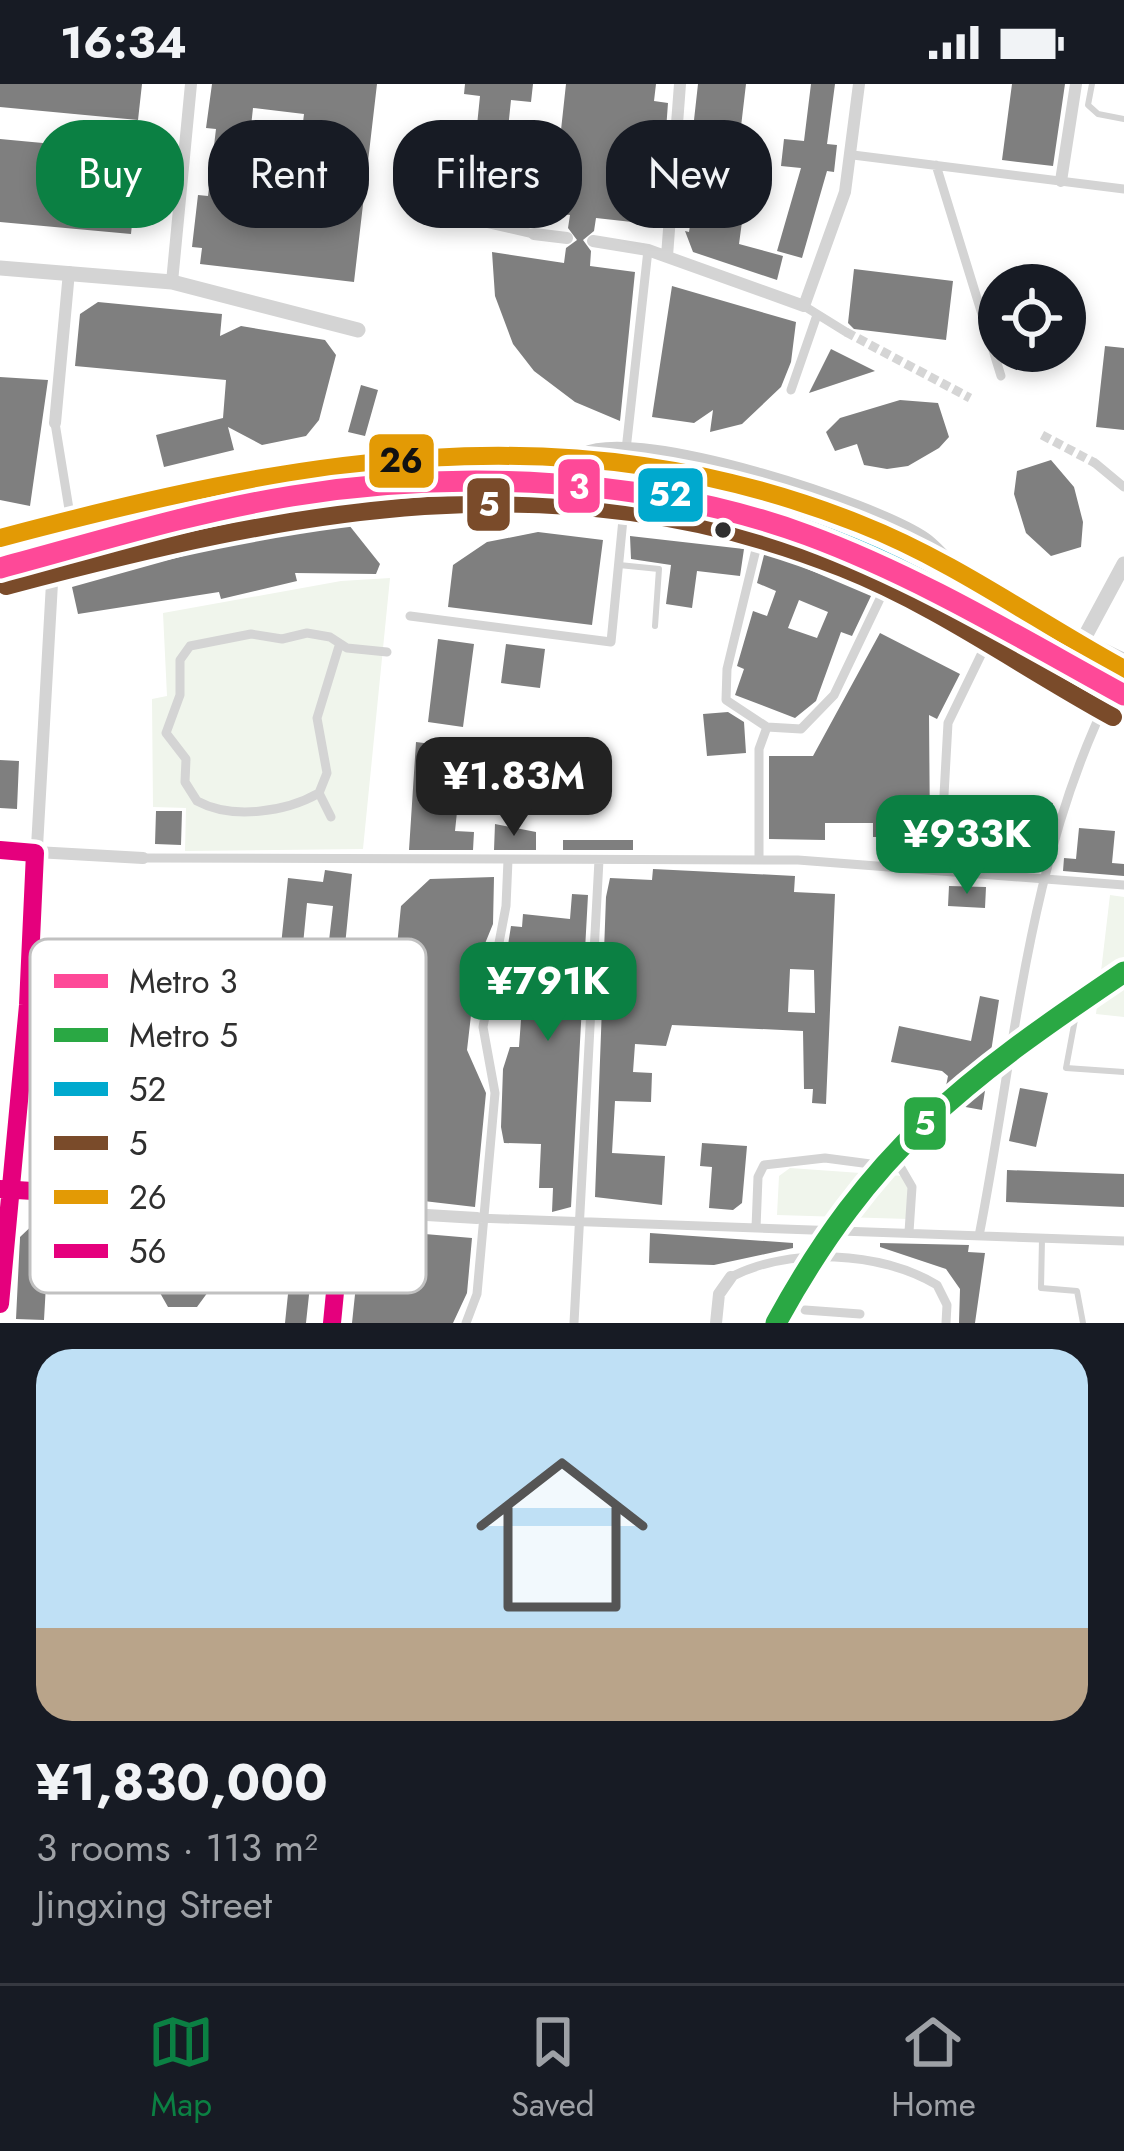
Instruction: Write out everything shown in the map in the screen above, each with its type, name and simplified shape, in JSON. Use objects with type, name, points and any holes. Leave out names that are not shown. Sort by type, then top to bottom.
[{"type":"main road","points":[[964,580],[925,541],[873,514],[723,466],[626,450],[584,455],[572,480],[574,491],[588,504],[760,532],[943,609],[989,620]]},
{"type":"main road","points":[[1118,693],[856,547],[767,515],[591,479],[772,500],[862,533],[1124,662]]},
{"type":"street","points":[[172,282],[191,84]]},
{"type":"street","points":[[667,256],[680,84]]},
{"type":"street","points":[[803,306],[845,192],[859,84]]},
{"type":"street","points":[[1061,181],[1076,84]]},
{"type":"street","points":[[853,154],[1124,189]]},
{"type":"street","points":[[936,165],[1001,376]]},
{"type":"street","points":[[508,228],[567,238]]},
{"type":"street","points":[[593,241],[667,256],[803,306],[846,332]]},
{"type":"street","points":[[626,450],[648,250]]},
{"type":"street","points":[[0,268],[172,282],[358,330]]},
{"type":"street","points":[[69,272],[56,423],[57,462],[69,509]]},
{"type":"street","points":[[791,390],[817,315]]},
{"type":"street","points":[[1095,463],[1124,487]]},
{"type":"street","points":[[410,616],[610,642],[624,509]]},
{"type":"street","points":[[760,532],[727,669],[726,700],[767,727],[801,729],[822,713],[887,582]]},
{"type":"street","points":[[1082,642],[1124,564]]},
{"type":"street","points":[[31,939],[52,583]]},
{"type":"street","points":[[940,867],[948,723],[989,620]]},
{"type":"street","points":[[339,646],[317,718],[327,773],[319,793],[283,809],[202,805],[186,788],[186,759],[166,733],[180,695],[180,660],[190,646],[251,634],[282,638],[308,633],[330,637],[339,646],[387,652]]},
{"type":"street","points":[[979,1236],[1044,875],[1079,754],[1118,693]]},
{"type":"street","points":[[759,859],[759,749],[767,727]]},
{"type":"street","points":[[319,793],[331,817]]},
{"type":"street","points":[[0,850],[143,858],[759,859],[940,867],[1124,885]]},
{"type":"street","points":[[466,1323],[477,1294],[472,1216],[495,1093],[483,1027],[506,906],[508,860]]},
{"type":"street","points":[[574,1323],[599,860]]},
{"type":"street","points":[[0,1304],[4,1189],[30,954]]},
{"type":"street","points":[[756,1228],[758,1177],[771,1160],[894,1158],[912,1187],[908,1232]]},
{"type":"street","points":[[426,1215],[582,1222],[667,1220],[839,1232],[1124,1241]]},
{"type":"street","points":[[836,1259],[839,1232]]},
{"type":"street","points":[[716,1323],[719,1294],[730,1277],[795,1258],[872,1262],[928,1280],[944,1294],[946,1323]]},
{"type":"street","points":[[332,1323],[335,1293]]},
{"type":"street","points":[[805,1310],[860,1314]]},
{"type":"lane","points":[[1092,84],[1088,106],[1098,114],[1124,119]]},
{"type":"lane","points":[[619,565],[659,569],[655,626]]},
{"type":"lane","points":[[1079,998],[1066,1068],[1124,1072]]},
{"type":"lane","points":[[1042,1239],[1041,1288],[1077,1291],[1083,1323]]},
{"type":"shaded area","points":[[390,578],[363,849],[185,851],[186,808],[153,807],[152,699],[167,696],[163,613],[341,581]]},
{"type":"shaded area","points":[[1110,895],[1124,897],[1124,1017],[1096,1014]]},
{"type":"shaded area","points":[[790,1168],[903,1176],[910,1188],[908,1219],[777,1215],[779,1176]]},
{"type":"building","points":[[0,84],[142,84],[138,120],[0,107]]},
{"type":"building","points":[[212,84],[377,84],[369,153],[369,120],[303,120],[304,114],[253,108],[252,120],[208,120],[206,128]]},
{"type":"building","points":[[465,84],[533,84],[531,102],[511,100],[509,120],[478,120],[480,96],[464,94]]},
{"type":"building","points":[[566,84],[656,84],[654,101],[668,103],[667,120],[606,120],[606,219],[596,218],[594,231],[583,240],[591,251],[590,266],[635,272],[620,421],[575,402],[534,371],[513,344],[495,296],[492,252],[564,263],[566,248],[577,240],[568,228],[582,228],[582,120],[562,120]]},
{"type":"building","points":[[698,84],[746,84],[742,120],[694,120]]},
{"type":"building","points":[[811,84],[835,84],[827,144],[837,145],[834,172],[827,171],[802,258],[777,251],[801,168],[781,166],[784,139],[804,141]]},
{"type":"building","points":[[1012,84],[1065,84],[1053,166],[1002,160]]},
{"type":"building","points":[[0,139],[36,142],[36,225],[0,222]]},
{"type":"building","points":[[198,195],[208,196],[208,228],[360,228],[354,282],[200,264],[202,248],[192,247]]},
{"type":"building","points":[[66,228],[132,228],[131,234]]},
{"type":"building","points":[[690,228],[741,228],[739,244],[783,256],[777,280],[693,252],[685,231]]},
{"type":"building","points":[[854,269],[953,281],[946,340],[854,329],[848,323]]},
{"type":"building","points":[[672,286],[796,322],[791,362],[781,387],[742,424],[710,432],[713,410],[694,423],[652,417]]},
{"type":"building","points":[[98,302],[222,314],[220,336],[241,326],[325,340],[336,355],[319,420],[306,436],[262,445],[228,427],[234,450],[164,467],[156,435],[223,418],[226,380],[75,366],[80,314]]},
{"type":"building","points":[[1105,346],[1124,348],[1124,430],[1096,427]]},
{"type":"building","points":[[831,349],[875,371],[809,393]]},
{"type":"building","points":[[0,377],[48,380],[30,506],[0,500]]},
{"type":"building","points":[[361,385],[378,390],[365,436],[348,432]]},
{"type":"building","points":[[900,400],[938,403],[949,437],[939,448],[908,466],[887,469],[864,465],[857,444],[835,451],[826,432],[840,418]]},
{"type":"building","points":[[1051,460],[1074,487],[1083,522],[1081,547],[1051,556],[1026,533],[1014,494],[1017,471]]},
{"type":"building","points":[[345,520],[380,564],[376,574],[295,573],[297,581],[221,599],[219,592],[78,614],[72,587],[255,536],[286,535]]},
{"type":"building","points":[[538,532],[603,540],[592,625],[448,607],[453,565],[487,542]]},
{"type":"building","points":[[630,536],[744,549],[740,576],[697,571],[692,608],[666,604],[671,565],[631,559]]},
{"type":"building","points":[[765,551],[871,596],[852,636],[841,632],[816,701],[795,718],[735,695],[744,669],[737,666],[753,611],[767,616],[776,591],[757,583]],"holes":[[[799,600],[828,612],[817,638],[788,628]]]},
{"type":"building","points":[[880,633],[960,674],[937,719],[929,715],[930,837],[873,837],[873,823],[825,823],[825,840],[769,839],[769,756],[813,756]]},
{"type":"building","points":[[438,639],[474,644],[463,727],[428,722]]},
{"type":"building","points":[[506,644],[545,649],[540,688],[501,683]]},
{"type":"building","points":[[728,712],[744,722],[746,753],[707,756],[703,714]]},
{"type":"building","points":[[416,742],[447,746],[448,780],[453,780],[450,812],[457,812],[455,831],[474,832],[473,850],[409,850]]},
{"type":"building","points":[[0,760],[19,761],[17,809],[0,808]]},
{"type":"building","points":[[1031,799],[1053,803],[1036,867],[986,861],[987,850],[1022,854]]},
{"type":"building","points":[[156,811],[182,811],[181,845],[155,844]]},
{"type":"building","points":[[495,824],[536,832],[536,850],[494,850]]},
{"type":"building","points":[[1079,828],[1115,831],[1112,863],[1124,864],[1124,876],[1063,871],[1064,858],[1076,859]]},
{"type":"building","points":[[563,840],[633,840],[633,850],[563,850]]},
{"type":"building","points":[[653,869],[795,876],[794,892],[835,894],[826,1104],[812,1103],[813,1089],[804,1089],[803,1031],[672,1025],[666,1046],[635,1044],[633,1072],[652,1073],[651,1102],[615,1101],[612,1153],[665,1156],[662,1205],[595,1197],[606,897],[610,878],[652,880]],"holes":[[[790,969],[814,970],[815,1013],[788,1012]]]},
{"type":"building","points":[[325,870],[352,874],[346,939],[329,939],[333,906],[307,903],[304,939],[282,939],[288,878],[323,882]]},
{"type":"building","points":[[494,877],[493,924],[477,963],[467,1050],[486,1093],[475,1207],[426,1201],[426,939],[398,939],[401,906],[430,879]]},
{"type":"building","points":[[949,886],[986,887],[985,908],[948,906]]},
{"type":"building","points":[[572,894],[588,895],[571,1207],[552,1212],[553,1188],[539,1188],[541,1144],[504,1143],[503,1069],[510,1047],[519,1047],[525,966],[505,964],[511,926],[522,927],[523,914],[570,919]]},
{"type":"building","points":[[980,996],[999,1000],[982,1110],[960,1106],[962,1094],[945,1091],[948,1076],[942,1071],[891,1062],[899,1026],[971,1041]]},
{"type":"building","points":[[1020,1088],[1048,1093],[1036,1147],[1009,1141]]},
{"type":"building","points":[[702,1143],[747,1146],[742,1203],[733,1210],[709,1208],[712,1167],[700,1166]]},
{"type":"building","points":[[1007,1170],[1124,1174],[1124,1207],[1006,1202]]},
{"type":"building","points":[[30,1228],[30,1293],[46,1293],[44,1320],[16,1319],[20,1237]]},
{"type":"building","points":[[650,1233],[793,1243],[793,1248],[714,1265],[649,1263]]},
{"type":"building","points":[[426,1234],[472,1238],[467,1293],[453,1323],[352,1323],[355,1293],[426,1293]]},
{"type":"building","points":[[880,1243],[969,1245],[968,1252],[985,1253],[975,1323],[959,1323],[960,1289],[946,1269],[880,1247]]},
{"type":"building","points":[[160,1293],[207,1293],[197,1307],[168,1307]]},
{"type":"building","points":[[288,1293],[309,1293],[306,1323],[285,1323]]},
{"type":"tunnel","points":[[846,332],[970,398]]},
{"type":"tunnel","points":[[1042,435],[1095,463]]},
{"type":"tunnel","points":[[0,545],[186,496],[327,469],[428,462],[586,470]]},
{"type":"tunnel","points":[[0,563],[202,512],[356,485],[452,479],[584,487]]},
{"type":"metro line","name":"3","points":[[0,568],[218,510],[355,488],[486,481],[618,490],[746,516],[848,551],[968,609],[1124,695]]},
{"type":"metro line","name":"5","points":[[776,1323],[848,1210],[926,1123],[1015,1048],[1124,972]]},
{"type":"transit line","name":"26","points":[[0,538],[217,486],[324,468],[430,458],[536,456],[643,466],[751,488],[860,524],[962,573],[1124,669]]},
{"type":"transit line","name":"52","points":[[0,563],[215,511],[321,493],[427,482],[533,479],[639,488],[746,510],[854,547],[957,598],[1124,696]]},
{"type":"transit line","name":"5","points":[[6,586],[112,559],[321,517],[424,506],[527,504],[631,512],[736,533],[878,583],[1113,717]]},
{"type":"transit line","name":"56","points":[[0,850],[35,853],[31,939]]},
{"type":"transit line","name":"56","points":[[0,1304],[30,962]]},
{"type":"transit line","name":"56","points":[[0,1189],[30,1191]]},
{"type":"transit line","name":"56","points":[[332,1323],[335,1293]]}]
